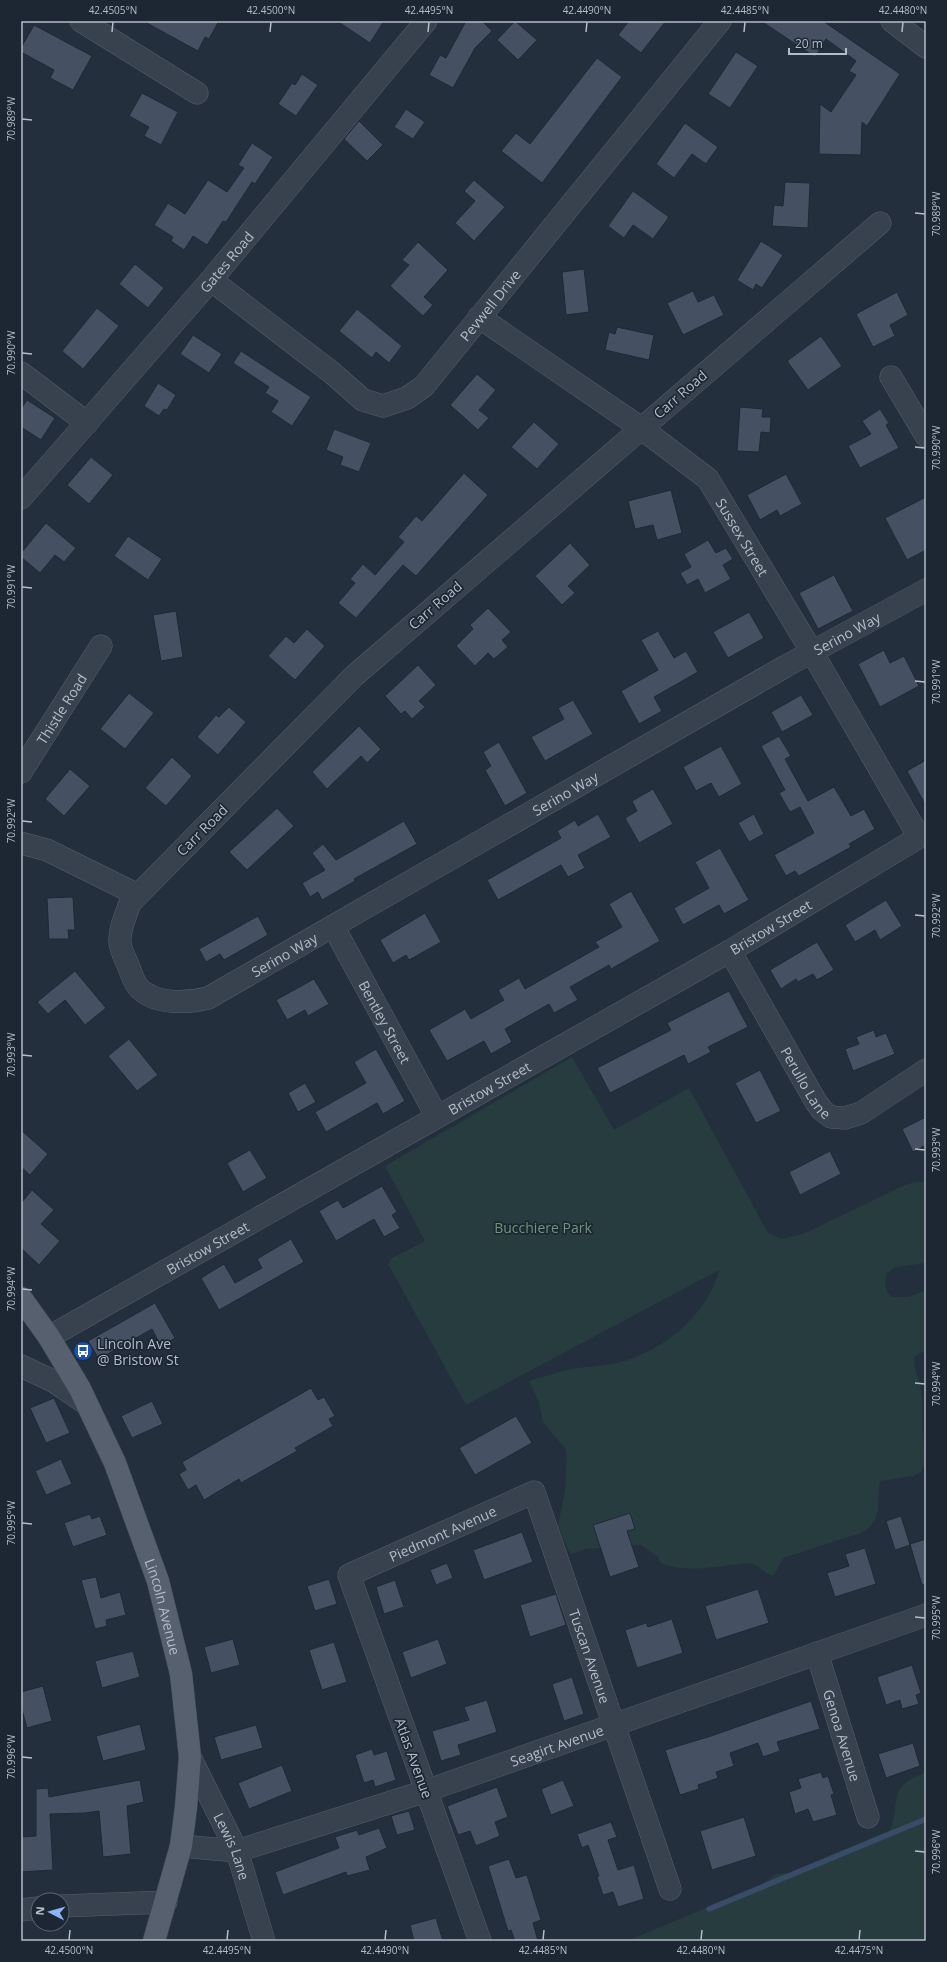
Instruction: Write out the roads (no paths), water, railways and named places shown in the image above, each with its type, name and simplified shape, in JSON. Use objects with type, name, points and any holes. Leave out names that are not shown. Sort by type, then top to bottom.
[{"type":"main road","name":"Lincoln Avenue","points":[[21,1298],[49,1337],[87,1404],[115,1463],[158,1581],[181,1674],[190,1757],[181,1846],[154,1941]]},
{"type":"street","points":[[81,21],[197,93]]},
{"type":"street","name":"Gates Road","points":[[21,498],[211,280],[426,21]]},
{"type":"street","name":"Pevwell Drive","points":[[211,280],[331,372],[363,400],[383,406],[407,398],[424,386],[720,21]]},
{"type":"street","points":[[892,21],[926,47]]},
{"type":"street","name":"Carr Road","points":[[205,999],[192,1002],[177,1002],[152,995],[140,989],[119,943],[120,934],[130,903],[354,676],[880,223]]},
{"type":"street","name":"Sussex Street","points":[[479,317],[641,428],[708,479],[923,835]]},
{"type":"street","points":[[21,373],[87,423]]},
{"type":"street","points":[[892,377],[926,436]]},
{"type":"street","name":"Serino Way","points":[[205,999],[812,652],[926,590]]},
{"type":"street","name":"Thistle Road","points":[[21,772],[101,646]]},
{"type":"street","name":"Bristow Street","points":[[49,1337],[730,951],[923,835]]},
{"type":"street","points":[[21,843],[47,850],[138,895]]},
{"type":"street","name":"Bentley Street","points":[[333,926],[437,1117]]},
{"type":"street","name":"Perullo Lane","points":[[730,951],[816,1102],[822,1110],[831,1117],[846,1118],[861,1113],[926,1070]]},
{"type":"street","points":[[21,1366],[53,1381],[87,1404]]},
{"type":"street","name":"Piedmont Avenue","points":[[350,1575],[534,1492]]},
{"type":"street","name":"Tuscan Avenue","points":[[534,1492],[670,1889]]},
{"type":"street","name":"Atlas Avenue","points":[[350,1575],[480,1941]]},
{"type":"street","name":"Seagirt Avenue","points":[[181,1846],[237,1851],[426,1791],[926,1615]]},
{"type":"street","name":"Genoa Avenue","points":[[817,1653],[868,1817]]},
{"type":"street","name":"Lewis Lane","points":[[190,1757],[237,1851],[264,1941]]},
{"type":"street","points":[[70,1906],[166,1902]]},
{"type":"waterway","points":[[709,1909],[926,1819]]},
{"type":"place","name":"Lincoln Ave @ Bristow St","points":[[83,1351]]},
{"type":"park label","name":"Bucchiere Park","points":[[543,1227]]}]
